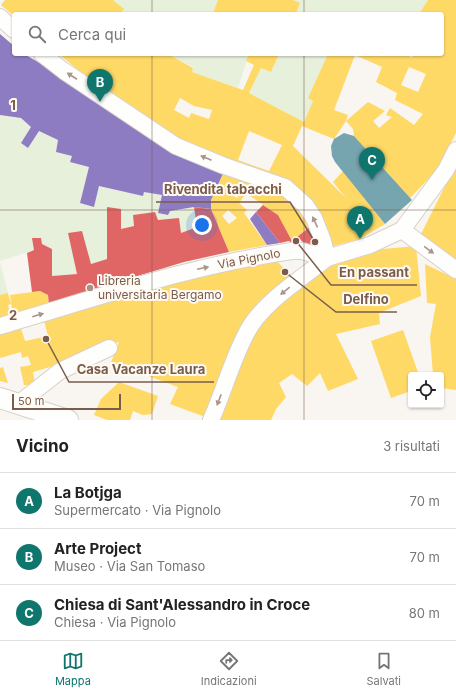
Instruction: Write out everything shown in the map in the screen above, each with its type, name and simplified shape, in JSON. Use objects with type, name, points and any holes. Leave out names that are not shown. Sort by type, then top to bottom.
[{"type":"street","points":[[0,17],[12,28]]},
{"type":"street","points":[[45,56],[64,71],[176,146],[222,165],[284,187],[306,206],[314,218],[323,241],[327,258]]},
{"type":"street","points":[[211,420],[250,326],[267,307],[327,258],[370,245],[402,230],[446,170],[456,150]]},
{"type":"street","points":[[402,230],[456,270]]},
{"type":"street","name":"Via Pignolo","points":[[0,326],[143,282],[245,258],[292,250],[302,251],[327,258]]},
{"type":"street","points":[[9,401],[60,371],[109,348]]},
{"type":"street","points":[[9,401],[68,420]]},
{"type":"green space","points":[[113,0],[218,0],[213,12],[119,12]]},
{"type":"green space","points":[[293,0],[428,0],[420,12],[297,12],[300,3]]},
{"type":"green space","points":[[172,56],[248,56],[238,88],[192,72],[193,67]]},
{"type":"green space","points":[[278,56],[327,56],[308,98],[313,101],[304,122],[249,93],[261,68],[271,72]]},
{"type":"green space","points":[[0,115],[21,118],[31,127],[21,143],[28,148],[39,131],[58,140],[56,152],[72,156],[71,162],[89,167],[80,203],[94,207],[99,186],[143,196],[144,192],[162,195],[158,213],[168,215],[170,211],[194,207],[197,227],[181,233],[179,219],[158,220],[155,212],[133,215],[134,226],[121,229],[121,209],[107,207],[107,259],[91,264],[82,231],[68,233],[77,274],[52,276],[52,249],[42,244],[41,238],[33,239],[34,250],[0,261]]},
{"type":"green space","points":[[0,262],[8,293],[0,295]]},
{"type":"building: Abitazioni","points":[[5,0],[113,0],[124,9],[122,12],[12,12],[12,14],[1,5]]},
{"type":"building: Abitazioni","points":[[218,0],[293,0],[300,3],[297,12],[213,12]]},
{"type":"building: Abitazioni","points":[[428,0],[456,0],[456,133],[437,170],[410,198],[354,136],[353,129],[346,121],[368,102],[385,111],[373,121],[379,128],[392,117],[386,115],[390,108],[414,125],[423,114],[395,100],[397,93],[376,82],[382,67],[357,56],[409,56],[412,58],[412,56],[444,56],[444,12],[420,12]],"holes":[[[409,67],[426,74],[418,92],[401,85]]]},
{"type":"building: Abitazioni","points":[[61,56],[172,56],[193,68],[192,72],[243,90],[254,65],[246,61],[248,56],[278,56],[271,72],[261,68],[249,93],[304,122],[313,101],[308,98],[327,56],[355,56],[334,110],[348,115],[346,121],[334,139],[302,126],[293,146],[346,198],[333,182],[343,171],[385,224],[360,239],[330,247],[319,218],[270,177],[180,143],[108,95]],"holes":[[[180,98],[194,106],[212,110],[209,119],[191,113],[189,118],[174,110]],[[249,131],[282,145],[269,171],[238,160]]]},
{"type":"building: Abitazioni","points":[[456,164],[456,265],[420,236]]},
{"type":"building: Abitazioni","points":[[225,169],[272,189],[290,199],[303,211],[311,226],[292,241],[278,215],[246,193],[239,203],[247,210],[244,213],[267,245],[229,252],[211,209],[211,200]],"holes":[[[233,188],[240,192],[237,198],[230,194]],[[228,210],[237,218],[229,224],[222,216]]]},
{"type":"building: Abitazioni","points":[[416,246],[421,296],[379,313],[380,324],[336,334],[358,379],[328,391],[320,373],[307,386],[292,374],[279,383],[286,397],[276,409],[271,420],[215,420],[252,333],[265,315],[329,266],[372,250]]},
{"type":"building: Abitazioni","points":[[274,258],[295,280],[266,302],[208,418],[170,404],[178,387],[111,362],[119,342],[94,348],[60,364],[33,372],[35,385],[24,385],[20,367],[31,365],[28,356],[22,358],[21,352],[0,358],[0,330],[20,325],[25,341],[48,336],[43,317],[162,284]]},
{"type":"building: Abitazioni","points":[[425,264],[456,279],[456,390],[444,388],[444,372],[433,372],[430,337],[436,304],[427,303]]},
{"type":"building: Abitazioni","points":[[40,291],[48,295],[49,305],[13,316],[10,295]]},
{"type":"building: Abitazioni","points":[[8,293],[11,304],[8,305],[11,317],[0,319],[0,295]]},
{"type":"building: Abitazioni","points":[[403,330],[418,372],[408,372],[408,392],[391,398],[371,341]]},
{"type":"building: Abitazioni","points":[[3,367],[8,383],[0,381],[0,368]]},
{"type":"building: Abitazioni","points":[[119,382],[158,396],[152,414],[143,415],[133,411],[130,420],[107,420],[94,415],[101,399]]},
{"type":"building: Negozi","points":[[263,205],[278,215],[292,241],[311,226],[317,239],[310,247],[299,239],[293,244],[289,241],[280,243],[256,212]]},
{"type":"building: Negozi","points":[[107,207],[121,209],[121,229],[134,226],[133,215],[155,212],[158,220],[179,218],[181,233],[197,227],[194,207],[211,209],[229,252],[184,262],[98,288],[49,305],[48,295],[40,291],[32,292],[27,253],[34,250],[32,238],[41,238],[42,244],[52,249],[52,276],[77,274],[68,233],[82,231],[91,264],[107,259]]},
{"type":"building: Uffici","points":[[0,34],[12,44],[12,56],[27,56],[225,169],[211,200],[211,209],[194,207],[170,211],[168,215],[158,213],[162,195],[144,192],[143,196],[99,186],[94,207],[80,203],[89,167],[70,162],[72,156],[56,152],[58,140],[39,131],[28,148],[21,143],[31,127],[21,118],[0,115]]},
{"type":"building: Uffici","points":[[256,212],[280,243],[267,245],[250,219]]},
{"type":"building: Pubblico","points":[[344,133],[354,136],[412,200],[385,224],[335,162],[332,156],[331,146],[334,139]]},
{"type":"place","name":"Arte Project","points":[[100,102]]},
{"type":"place","name":"Chiesa di Sant'Alessandro in Croce","points":[[372,180]]},
{"type":"place","name":"La Botjga","points":[[360,239]]},
{"type":"place","name":"En passant","points":[[296,241]]},
{"type":"place","name":"Rivendita tabacchi","points":[[315,242]]},
{"type":"place","name":"Delfino","points":[[285,272]]},
{"type":"place","name":"Libreria universitaria Bergamo","points":[[90,288]]},
{"type":"place","name":"Casa Vacanze Laura","points":[[46,339]]}]
